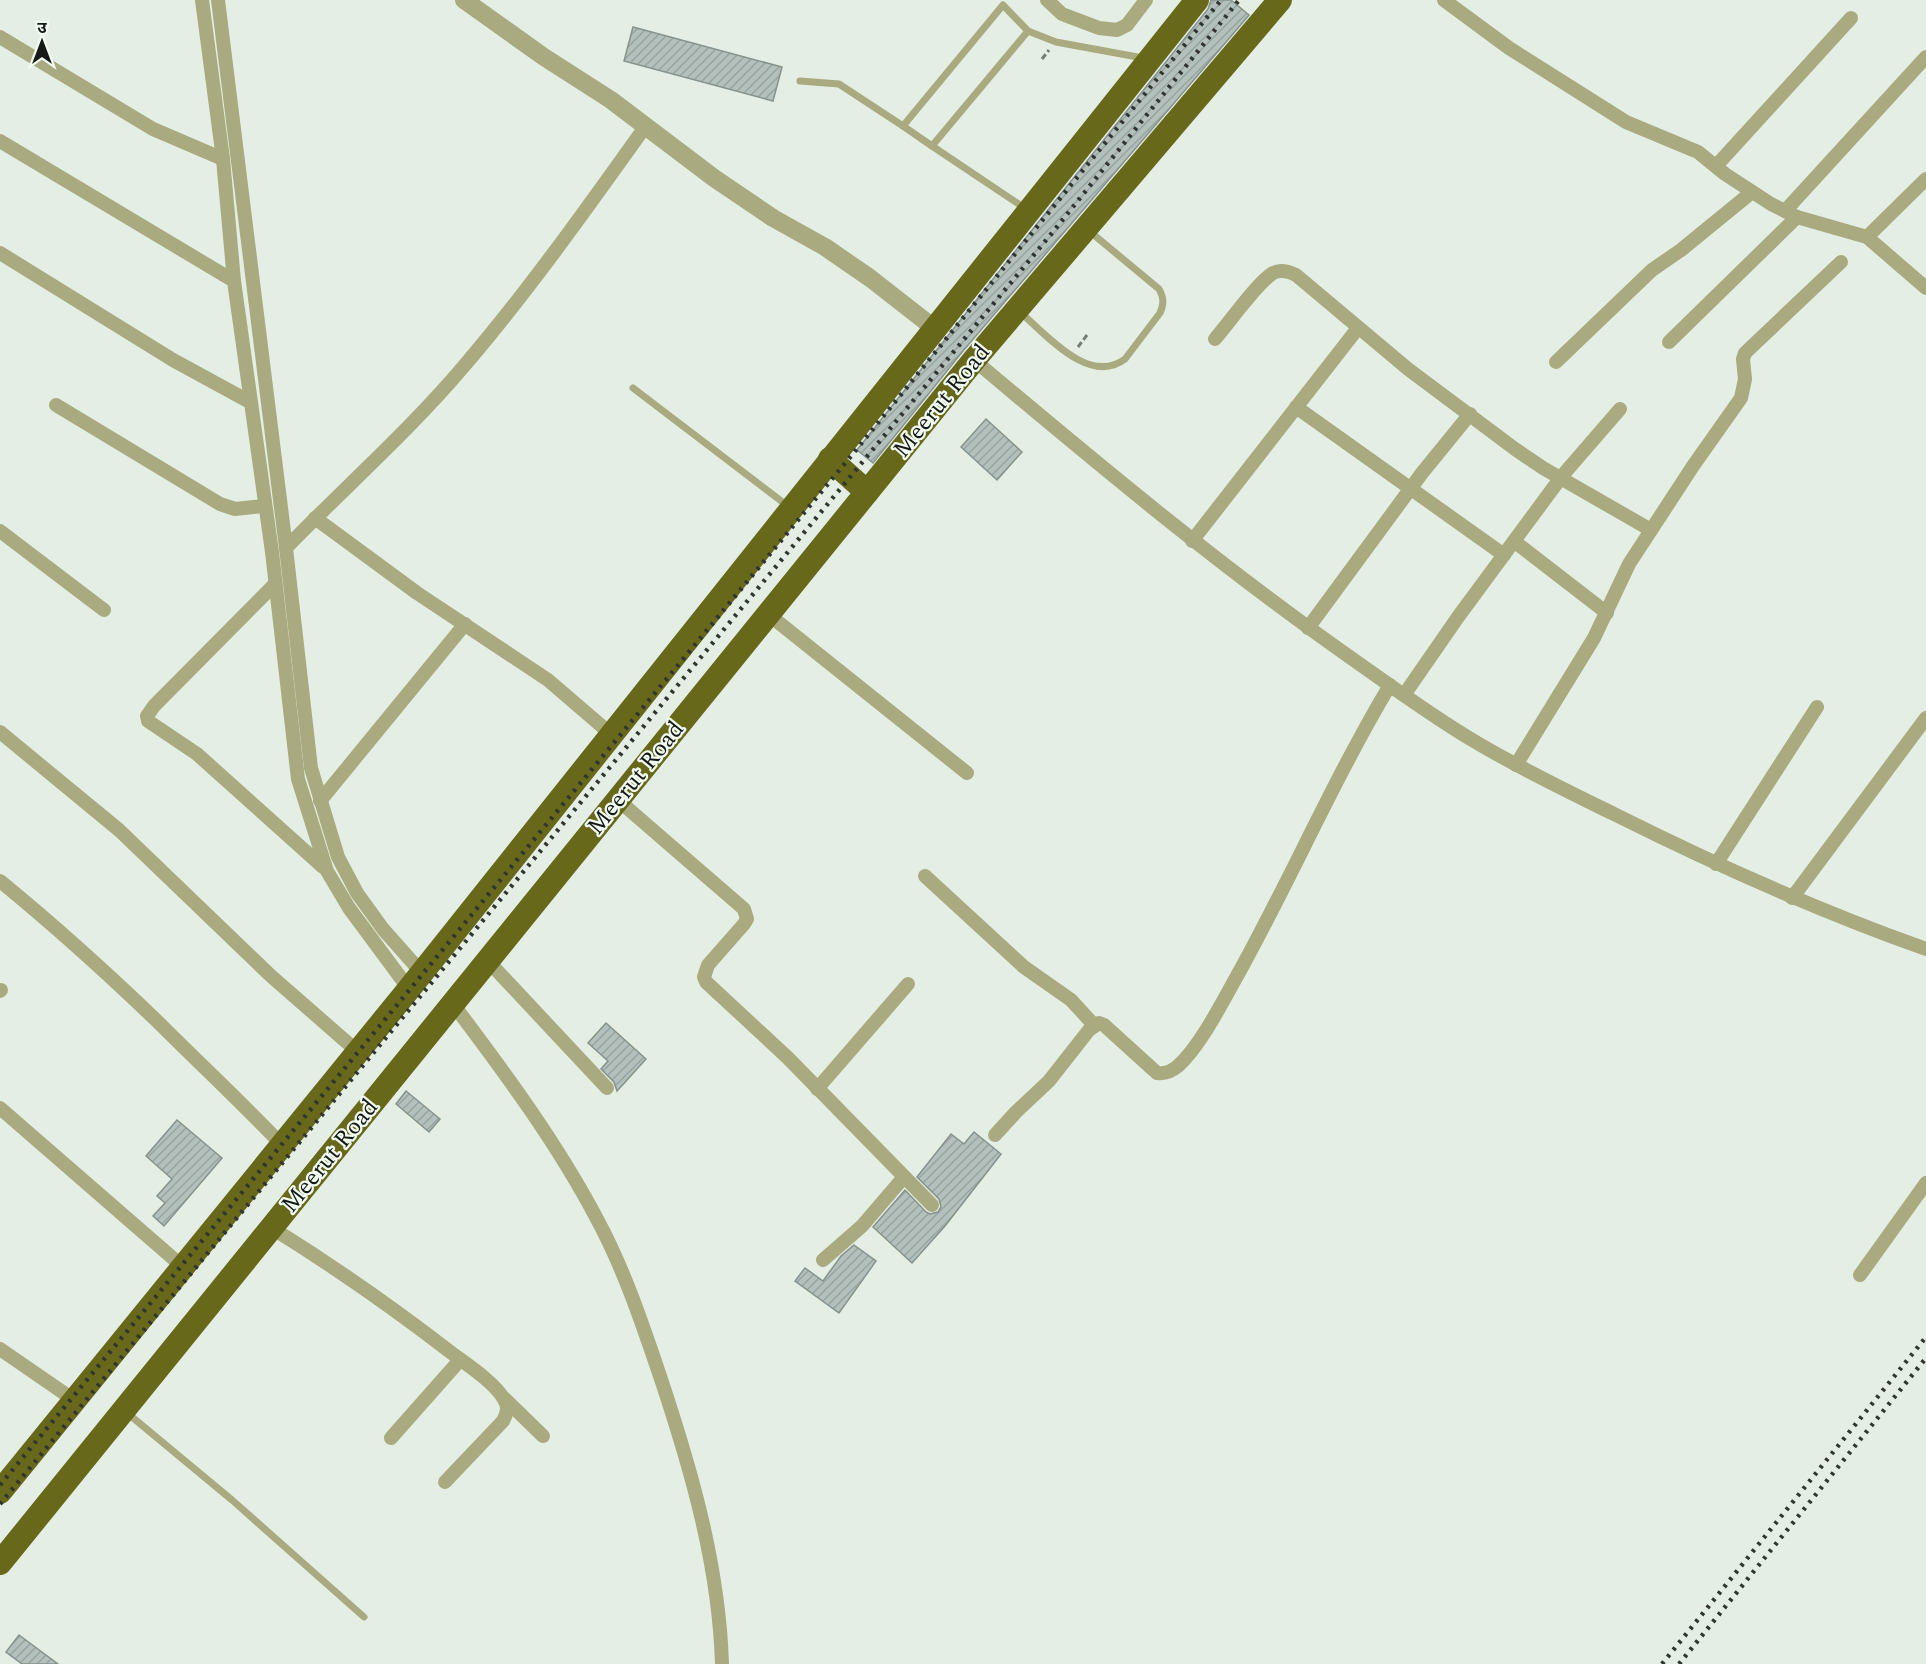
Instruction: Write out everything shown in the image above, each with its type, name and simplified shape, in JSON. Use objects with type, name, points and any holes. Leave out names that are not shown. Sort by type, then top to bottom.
[{"type":"highway","name":"Meerut Road","points":[[0,1492],[416,981],[1197,0]]},
{"type":"highway","name":"Meerut Road","points":[[0,1563],[974,360],[1280,0]]},
{"type":"highway","points":[[830,459],[867,492]]},
{"type":"street","points":[[202,0],[223,159],[234,281],[275,584],[290,645],[311,768],[338,858],[357,893],[416,981]]},
{"type":"street","points":[[218,0],[286,548],[298,779],[327,871],[349,908],[416,981]]},
{"type":"street","points":[[464,0],[544,57],[610,100],[773,218],[825,247],[870,278],[934,328]]},
{"type":"street","points":[[1047,0],[1062,14],[1099,28],[1117,30],[1127,25],[1146,0]]},
{"type":"street","points":[[1444,0],[1509,48],[1626,122],[1698,152],[1752,192],[1791,214],[1867,237],[1926,288]]},
{"type":"street","points":[[1716,166],[1851,18]]},
{"type":"street","points":[[0,36],[153,129],[223,159]]},
{"type":"street","points":[[1669,342],[1791,214],[1926,57]]},
{"type":"street","points":[[286,548],[373,463],[464,366],[572,229],[645,127]]},
{"type":"street","points":[[0,141],[234,281]]},
{"type":"street","points":[[1867,237],[1926,178]]},
{"type":"street","points":[[1556,362],[1652,270],[1681,250],[1752,192]]},
{"type":"street","points":[[0,253],[173,360],[249,395],[266,388]]},
{"type":"street","points":[[1516,765],[1594,638],[1624,574],[1651,530],[1741,398],[1745,380],[1743,359],[1745,353],[1841,262]]},
{"type":"street","points":[[1215,339],[1263,282],[1274,273],[1281,270],[1288,271],[1296,275],[1408,369],[1515,448],[1561,478],[1651,530]]},
{"type":"street","points":[[1192,540],[1358,328]]},
{"type":"street","points":[[974,360],[1192,540],[1308,628],[1472,740],[1516,765],[1716,864],[1792,898],[1926,948]]},
{"type":"street","points":[[56,405],[220,504],[235,509],[264,506]]},
{"type":"street","points":[[1296,407],[1504,555]]},
{"type":"street","points":[[1404,695],[1561,478],[1620,409]]},
{"type":"street","points":[[1308,628],[1410,489],[1470,414]]},
{"type":"street","points":[[315,518],[417,593],[548,680],[612,735]]},
{"type":"street","points":[[0,531],[104,610]]},
{"type":"street","points":[[1515,542],[1606,613]]},
{"type":"street","points":[[275,584],[154,706],[147,716],[153,726],[197,754],[327,871]]},
{"type":"street","points":[[768,614],[968,773]]},
{"type":"street","points":[[320,801],[465,624]]},
{"type":"street","points":[[995,1135],[1049,1081],[1094,1025],[1099,1023],[1157,1073],[1165,1074],[1179,1065],[1203,1032],[1236,978],[1347,761],[1390,685]]},
{"type":"street","points":[[1716,864],[1817,707]]},
{"type":"street","points":[[1792,898],[1926,718]]},
{"type":"street","points":[[0,732],[119,830],[272,976],[358,1052]]},
{"type":"street","points":[[618,800],[744,909],[747,919],[708,965],[704,977],[711,987],[817,1089],[932,1205]]},
{"type":"street","points":[[925,876],[1024,967],[1071,1000],[1094,1025]]},
{"type":"street","points":[[0,881],[128,992],[282,1145]]},
{"type":"street","points":[[488,961],[607,1088]]},
{"type":"street","points":[[817,1089],[908,984]]},
{"type":"street","points":[[453,1004],[494,1058],[555,1148],[597,1220],[628,1287],[674,1417],[694,1487],[719,1611],[722,1664]]},
{"type":"street","points":[[0,1108],[183,1267]]},
{"type":"street","points":[[823,1260],[862,1226],[904,1177]]},
{"type":"street","points":[[1860,1275],[1926,1183]]},
{"type":"street","points":[[272,1228],[355,1282],[460,1360],[543,1436]]},
{"type":"street","points":[[0,1349],[74,1400]]},
{"type":"street","points":[[391,1438],[460,1360]]},
{"type":"street","points":[[446,1482],[503,1421],[507,1412],[507,1404],[503,1398]]},
{"type":"lane","points":[[903,126],[1003,5],[1028,31],[1056,42],[1149,60]]},
{"type":"lane","points":[[932,146],[1028,31]]},
{"type":"lane","points":[[800,81],[839,84],[1029,210]]},
{"type":"lane","points":[[1017,310],[1080,363],[1105,368],[1125,359],[1160,313],[1164,306],[1163,296],[1159,289],[1086,229]]},
{"type":"lane","points":[[633,388],[791,508]]},
{"type":"lane","points":[[124,1410],[232,1500],[364,1617]]},
{"type":"building","points":[[1211,0],[1231,0],[1249,15],[963,351],[873,463],[857,450],[1208,9]]},
{"type":"building","points":[[633,27],[782,67],[773,101],[624,61]]},
{"type":"building","points":[[986,419],[1022,452],[997,480],[961,447]]},
{"type":"building","points":[[606,1023],[646,1059],[617,1091],[614,1082],[601,1069],[608,1061],[588,1043]]},
{"type":"building","points":[[406,1091],[440,1119],[429,1132],[396,1104]]},
{"type":"building","points":[[177,1120],[222,1158],[164,1226],[153,1216],[165,1203],[157,1196],[172,1179],[146,1156]]},
{"type":"building","points":[[974,1132],[1001,1154],[945,1226],[912,1263],[873,1227],[905,1190],[926,1212],[930,1214],[938,1212],[941,1207],[939,1199],[917,1177],[951,1134],[964,1144]]},
{"type":"building","points":[[854,1245],[876,1261],[839,1313],[795,1281],[805,1268],[823,1281],[841,1256]]},
{"type":"building","points":[[19,1635],[58,1664],[22,1664],[6,1652]]},
{"type":"railway","points":[[0,1485],[856,450],[1221,0]]},
{"type":"railway","points":[[0,1504],[1052,233],[1239,0]]},
{"type":"railway","points":[[1662,1664],[1926,1337]]},
{"type":"railway","points":[[1679,1664],[1926,1358]]}]
